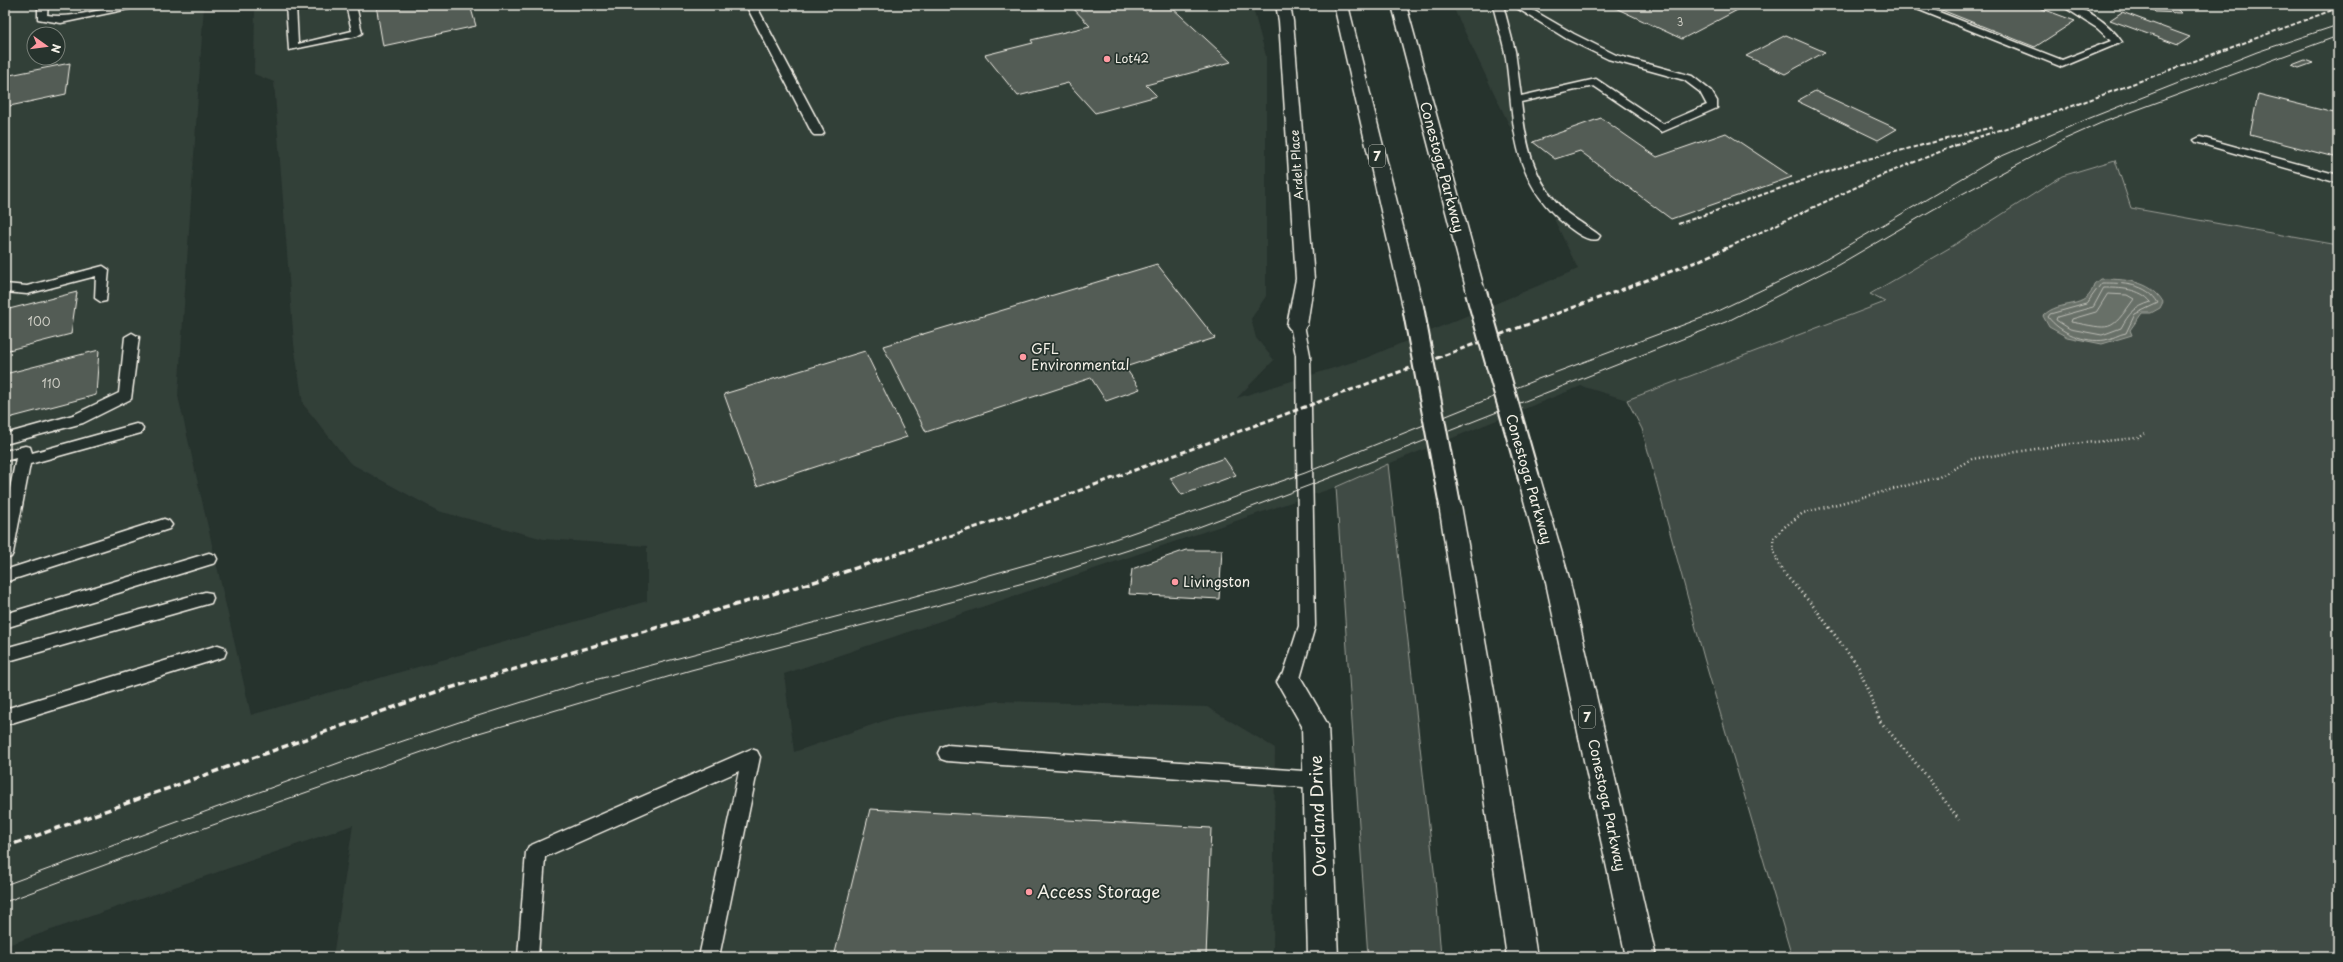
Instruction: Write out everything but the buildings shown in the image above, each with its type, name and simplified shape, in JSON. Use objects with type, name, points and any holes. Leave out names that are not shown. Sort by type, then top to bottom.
[{"type":"main road","name":"Ardelt Place","points":[[1283,5],[1286,21],[1305,279],[1297,325]]},
{"type":"main road","name":"7","points":[[1341,5],[1413,307],[1450,505],[1484,708],[1522,957]]},
{"type":"main road","name":"Conestoga Parkway","points":[[1399,5],[1476,292],[1557,578],[1641,957]]},
{"type":"main road","name":"Overland Drive","points":[[1290,682],[1315,725],[1323,957]]},
{"type":"lane","points":[[43,5],[42,17],[61,20],[133,5]]},
{"type":"lane","points":[[291,5],[293,48],[356,33],[351,5]]},
{"type":"lane","points":[[751,5],[818,133]]},
{"type":"lane","points":[[1498,5],[1510,57],[1526,168],[1540,194],[1584,233],[1594,236]]},
{"type":"lane","points":[[1516,100],[1596,82],[1662,129],[1713,106],[1711,96],[1703,88],[1686,77],[1625,62],[1572,37],[1518,5]]},
{"type":"lane","points":[[1912,5],[2062,64],[2116,42],[2112,35],[2095,21],[2066,5]]},
{"type":"lane","points":[[2200,140],[2338,179]]},
{"type":"lane","points":[[5,288],[28,290],[103,270],[101,298]]},
{"type":"lane","points":[[1290,682],[1307,626],[1303,355],[1297,325]]},
{"type":"lane","points":[[5,439],[78,419],[126,396],[132,337]]},
{"type":"lane","points":[[23,461],[136,429]]},
{"type":"lane","points":[[5,456],[25,451],[5,553]]},
{"type":"lane","points":[[5,576],[164,525]]},
{"type":"lane","points":[[5,621],[209,559]]},
{"type":"lane","points":[[5,654],[205,598]]},
{"type":"lane","points":[[5,717],[218,652]]},
{"type":"lane","points":[[947,753],[1317,780]]},
{"type":"lane","points":[[528,957],[536,852],[751,756],[709,957]]},
{"type":"path","points":[[1959,820],[1925,774],[1880,721],[1859,668],[1815,608],[1782,571],[1774,552],[1773,539],[1783,528],[1803,513],[1939,477],[1972,460],[2061,444],[2138,438],[2145,434]]},
{"type":"shaded area","points":[[5,5],[204,5],[178,396],[251,715],[647,601],[647,546],[544,539],[438,511],[350,463],[303,404],[294,344],[274,82],[254,74],[255,5],[1252,5],[1266,56],[1266,296],[1251,319],[1256,338],[1274,360],[1237,398],[1366,358],[1578,269],[1452,5],[2338,5],[2338,245],[2132,208],[1627,400],[1581,386],[1388,464],[1336,487],[784,674],[794,752],[895,717],[998,701],[1207,707],[1275,748],[1273,957],[333,957],[353,825],[5,946]]},
{"type":"shaded area","points":[[2115,160],[2131,208],[2338,245],[2338,957],[1792,957],[1704,658],[1642,429],[1627,400],[1885,302],[1870,294],[1951,247],[2062,176]]},
{"type":"shaded area","points":[[1388,464],[1435,879],[1441,957],[1368,957],[1336,487]]},
{"type":"water","points":[[2100,279],[2127,280],[2136,282],[2151,289],[2163,302],[2160,308],[2151,313],[2142,313],[2130,330],[2132,335],[2102,344],[2067,337],[2049,327],[2043,316],[2057,307],[2080,302],[2091,293],[2094,284]]},
{"type":"tram line","points":[[5,885],[344,761],[465,720],[583,683],[908,598],[1103,543],[1305,473],[1538,379],[1707,316],[1818,263],[1995,159],[2090,118],[2257,52],[2338,25]]},
{"type":"tram line","points":[[5,902],[210,826],[462,738],[691,670],[1035,580],[1188,531],[1345,472],[1728,321],[1838,265],[1934,209],[2065,139],[2101,123],[2338,36]]},
{"type":"railway","points":[[1729,247],[1880,176],[1969,140],[2059,111],[2338,8]]},
{"type":"railway","points":[[1678,224],[1856,162],[1993,127]]},
{"type":"railway","points":[[877,561],[1043,504],[1696,262],[1731,246]]},
{"type":"railway","points":[[5,847],[436,692],[824,579],[879,560]]},
{"type":"place","name":"Lot42","points":[[1107,59]]},
{"type":"place","name":"GFL Environmental","points":[[1023,357]]},
{"type":"place","name":"Livingston","points":[[1175,582]]},
{"type":"place","name":"Access Storage","points":[[1029,892]]}]
